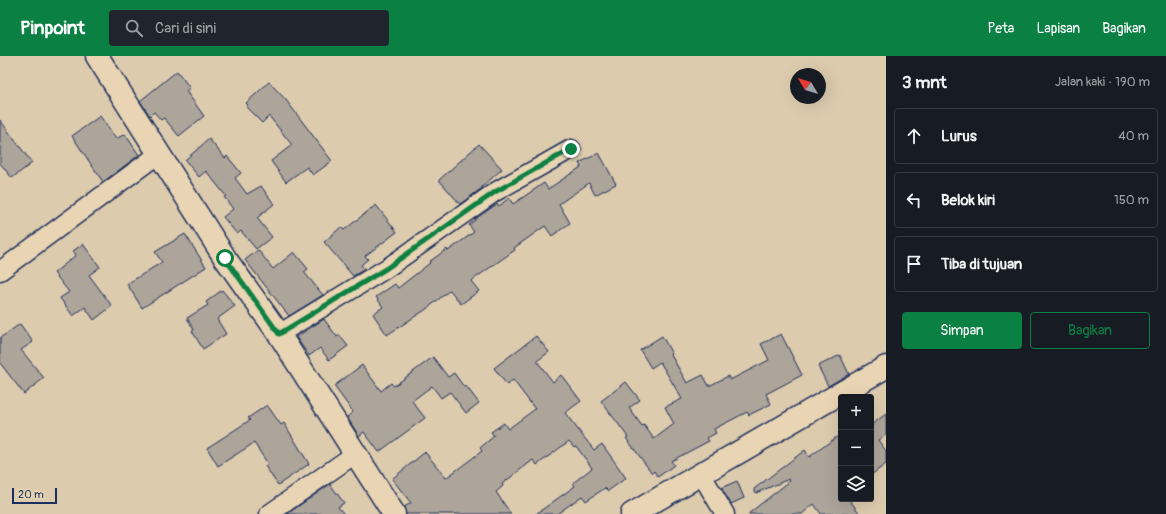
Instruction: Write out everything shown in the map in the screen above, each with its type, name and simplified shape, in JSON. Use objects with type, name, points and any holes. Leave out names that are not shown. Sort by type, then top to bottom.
[{"type":"street","points":[[97,56],[160,153],[225,258],[279,334],[394,514]]},
{"type":"street","points":[[279,334],[387,268],[495,192],[571,149]]},
{"type":"street","points":[[0,271],[160,153]]},
{"type":"street","points":[[632,514],[886,367]]},
{"type":"street","points":[[270,514],[355,454]]},
{"type":"street","points":[[701,474],[725,514]]},
{"type":"building","points":[[177,71],[190,88],[186,91],[204,116],[179,136],[164,118],[161,120],[154,112],[150,116],[140,101]]},
{"type":"building","points":[[269,82],[286,100],[332,161],[313,175],[307,167],[286,182],[271,161],[292,145],[269,116],[262,123],[246,107],[248,105],[246,103]]},
{"type":"building","points":[[100,116],[116,139],[125,134],[139,155],[103,182],[72,136]]},
{"type":"building","points":[[0,120],[32,163],[12,178],[0,163]]},
{"type":"building","points":[[209,139],[225,158],[227,156],[241,173],[235,178],[247,194],[261,186],[274,204],[257,218],[272,237],[256,249],[241,231],[237,234],[223,217],[233,209],[224,197],[226,196],[206,171],[199,177],[185,160]]},
{"type":"building","points":[[479,144],[502,169],[482,188],[460,204],[439,180]]},
{"type":"building","points":[[599,153],[616,184],[595,195],[589,183],[559,204],[570,223],[552,236],[545,226],[514,248],[515,250],[471,281],[479,291],[461,304],[450,290],[428,308],[387,335],[373,314],[383,307],[376,297],[395,284],[398,288],[430,263],[429,262],[447,249],[448,251],[474,232],[469,225],[497,204],[499,206],[509,198],[513,204],[544,183],[548,189],[581,167],[579,163]]},
{"type":"building","points":[[376,205],[397,232],[365,256],[368,259],[361,265],[365,269],[353,276],[324,242],[341,227],[344,230]]},
{"type":"building","points":[[185,234],[206,267],[142,308],[127,284],[162,262],[155,252]]},
{"type":"building","points":[[83,244],[100,267],[89,275],[112,306],[94,320],[85,307],[73,316],[60,298],[69,292],[54,273],[76,255],[73,251]]},
{"type":"building","points":[[258,250],[273,269],[294,252],[308,269],[304,272],[323,295],[289,316],[245,260]]},
{"type":"building","points":[[222,290],[235,306],[217,319],[226,334],[203,349],[192,331],[194,330],[187,318],[208,305],[206,302]]},
{"type":"building","points":[[324,319],[337,337],[339,335],[348,346],[329,360],[320,348],[309,356],[296,337]]},
{"type":"building","points":[[20,324],[33,342],[21,350],[44,378],[24,394],[0,363],[0,338]]},
{"type":"building","points":[[781,334],[802,375],[766,394],[771,404],[749,415],[747,412],[714,429],[716,433],[707,438],[709,441],[671,461],[674,465],[658,477],[654,471],[652,473],[643,461],[626,438],[628,437],[601,401],[626,382],[640,400],[629,408],[654,439],[674,424],[665,407],[682,399],[660,362],[651,368],[640,350],[662,336],[687,383],[703,375],[709,386],[728,376],[730,380],[769,360],[761,344]]},
{"type":"building","points":[[536,336],[549,352],[537,361],[553,382],[561,375],[581,401],[565,413],[594,450],[602,444],[626,478],[608,491],[605,488],[586,501],[582,496],[557,514],[536,514],[575,486],[573,483],[592,468],[576,446],[574,447],[569,441],[537,465],[533,460],[502,484],[503,486],[496,492],[511,514],[406,514],[404,507],[411,503],[392,479],[425,452],[446,478],[482,451],[480,448],[494,436],[491,432],[504,423],[508,429],[535,409],[513,380],[507,385],[494,368]]},
{"type":"building","points":[[840,355],[849,374],[828,386],[818,366]]},
{"type":"building","points":[[433,357],[448,377],[454,373],[464,387],[466,386],[479,403],[466,413],[450,392],[441,398],[432,386],[412,401],[425,418],[379,452],[364,432],[359,436],[347,417],[353,412],[334,386],[362,365],[381,391],[391,383],[394,386]]},
{"type":"building","points":[[267,405],[281,425],[284,423],[309,464],[278,485],[265,466],[268,464],[254,443],[218,466],[207,448],[250,420],[248,418]]},
{"type":"building","points":[[886,414],[886,435],[878,440],[886,451],[886,464],[874,473],[874,430],[874,423]]},
{"type":"building","points":[[838,436],[838,502],[851,502],[860,514],[821,514],[814,504],[802,514],[748,514],[790,481],[789,479],[756,493],[754,489],[805,450],[809,457]]},
{"type":"building","points":[[737,481],[744,498],[731,504],[721,488]]},
{"type":"building","points":[[330,484],[344,503],[338,507],[344,514],[287,514]]},
{"type":"route","points":[[225,258],[279,334],[387,268],[495,192],[571,149]]}]
